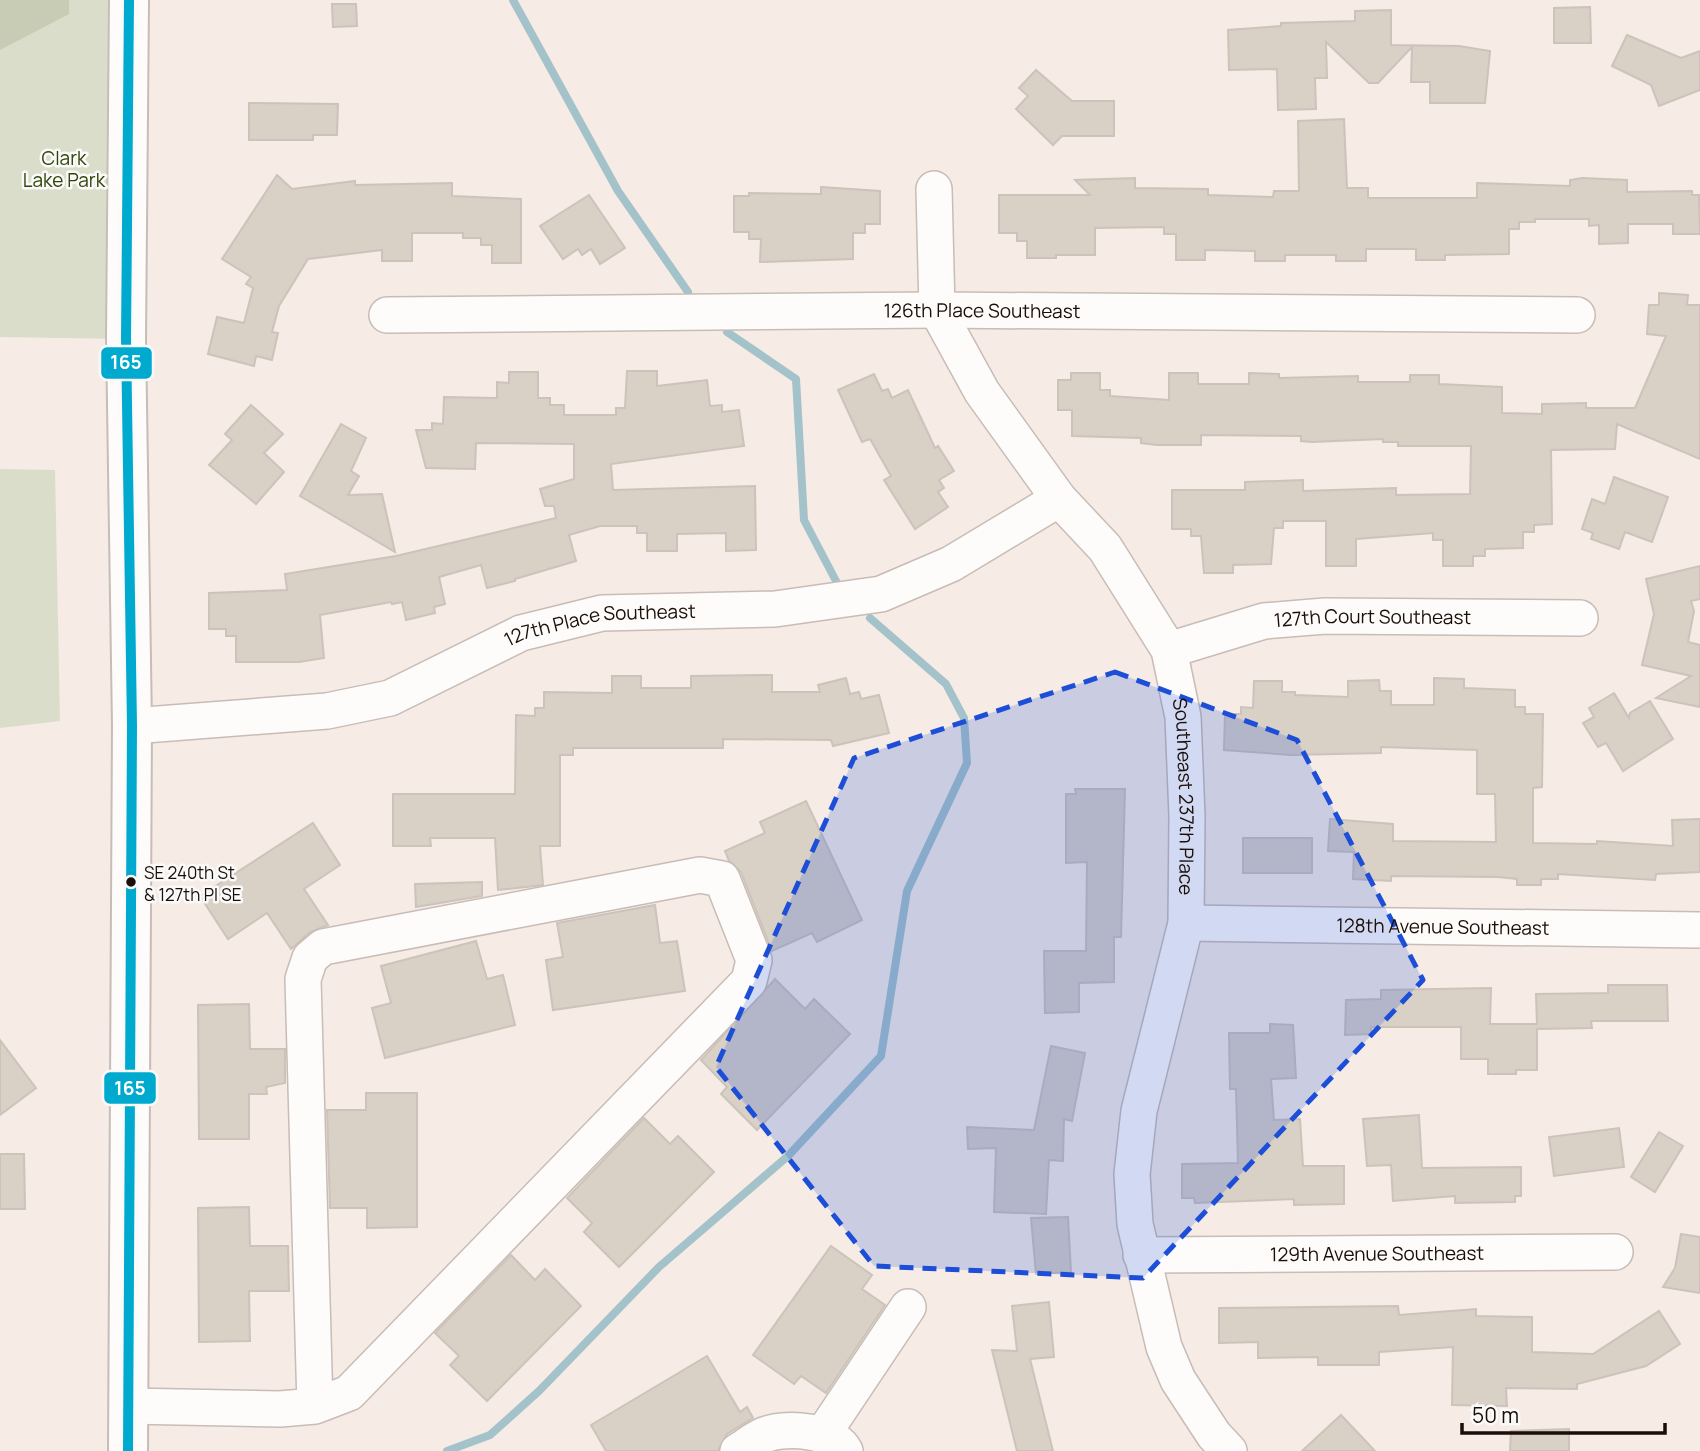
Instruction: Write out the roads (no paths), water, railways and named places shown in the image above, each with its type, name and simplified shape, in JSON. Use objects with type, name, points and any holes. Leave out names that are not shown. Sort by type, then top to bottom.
[{"type":"main road","points":[[128,1451],[132,726],[126,339],[129,0]]},
{"type":"street","name":"Southeast 237th Place","points":[[934,189],[937,310],[982,392],[1059,499],[1105,548],[1169,650],[1183,717],[1187,816],[1186,923],[1139,1111],[1132,1174],[1141,1255],[1164,1347],[1178,1380],[1214,1435],[1229,1451]]},
{"type":"street","name":"126th Place Southeast","points":[[387,315],[937,310],[1577,315]]},
{"type":"street","name":"127th Place Southeast","points":[[132,726],[327,711],[390,698],[521,633],[602,613],[775,609],[881,594],[951,564],[1059,499]]},
{"type":"street","name":"127th Court Southeast","points":[[1169,650],[1264,621],[1325,616],[1580,618]]},
{"type":"street","points":[[128,1406],[280,1409],[315,1406],[349,1393],[750,981],[754,960],[722,879],[700,874],[323,947],[310,958],[303,979],[315,1406]]},
{"type":"street","name":"128th Avenue Southeast","points":[[1186,923],[1700,930]]},
{"type":"street","name":"129th Avenue Southeast","points":[[1141,1255],[1615,1252]]},
{"type":"street","points":[[738,1451],[767,1434],[834,1442],[908,1307]]},
{"type":"waterway","points":[[513,0],[618,191],[688,292]]},
{"type":"waterway","points":[[727,332],[796,379],[804,520],[836,581]]},
{"type":"waterway","points":[[447,1451],[490,1435],[539,1391],[659,1267],[788,1156],[881,1056],[907,891],[967,763],[964,718],[946,684],[870,618]]},
{"type":"place","name":"SE 240th St & 127th Pl SE","points":[[131,882]]},
{"type":"park label","name":"Clark Lake Park","points":[[64,169]]}]
